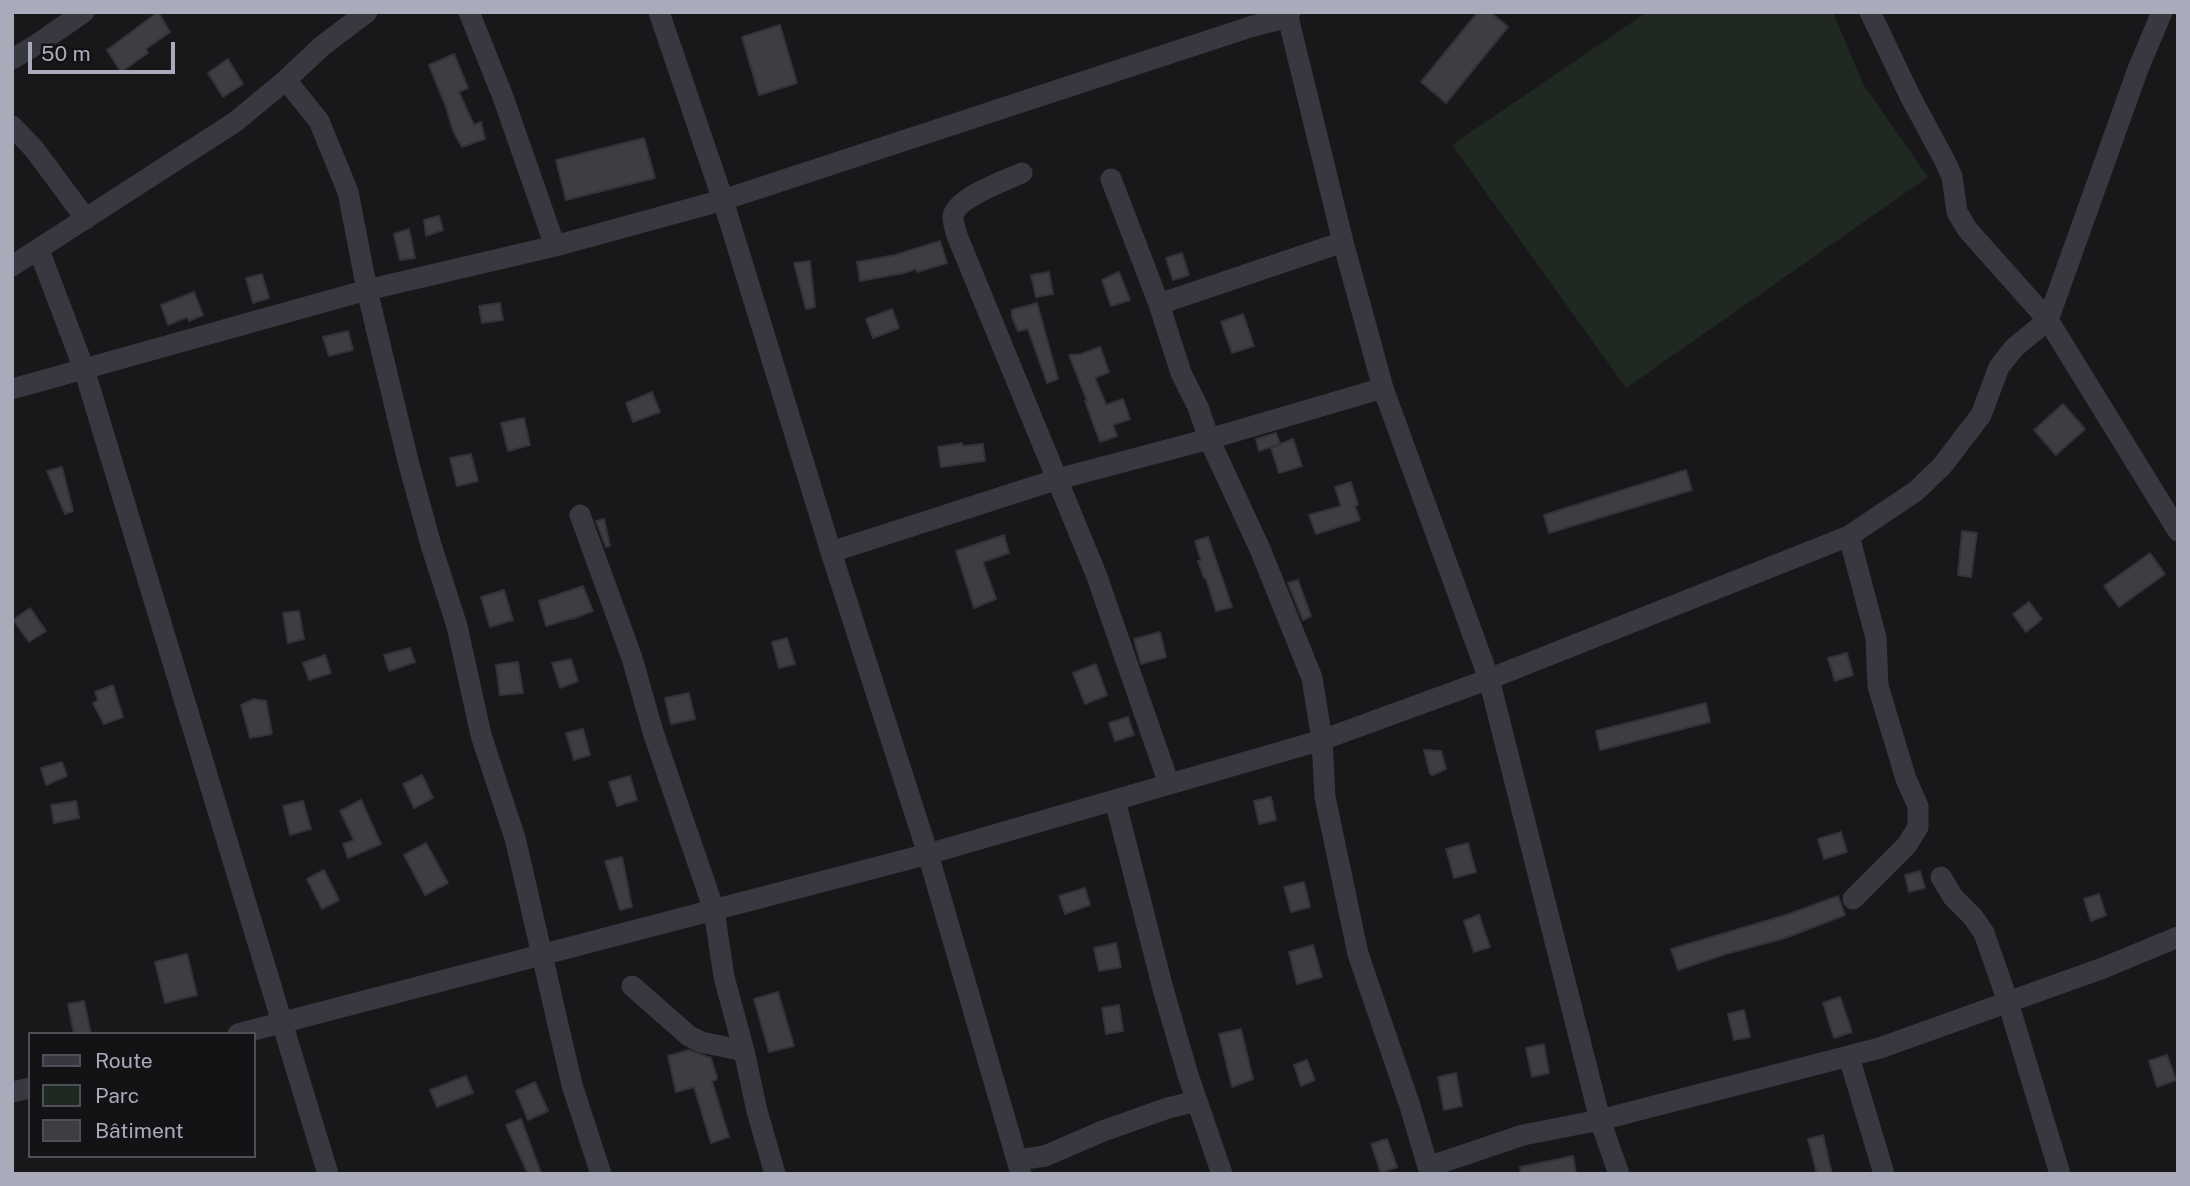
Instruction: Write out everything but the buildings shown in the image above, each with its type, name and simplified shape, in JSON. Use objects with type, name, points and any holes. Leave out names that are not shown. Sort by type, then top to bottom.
[{"type":"street","points":[[12,59],[84,12]]},
{"type":"street","points":[[12,267],[235,122],[367,12]]},
{"type":"street","points":[[469,12],[503,97],[555,246]]},
{"type":"street","points":[[659,12],[723,200],[1024,1168],[1103,1131],[1168,1108],[1197,1101]]},
{"type":"street","points":[[1870,12],[1946,163],[1952,177],[1956,212],[1967,229],[2048,320],[2178,531]]},
{"type":"street","points":[[246,1032],[928,854],[1322,740],[1489,679],[1849,536],[1916,491],[1942,466],[1981,415],[1999,366],[2014,348],[2048,320],[2138,69],[2162,12]]},
{"type":"street","points":[[12,388],[367,290],[555,246],[723,200],[1289,14],[1343,242],[1383,388],[1489,679],[1600,1120],[1619,1174]]},
{"type":"street","points":[[286,80],[320,121],[348,192],[367,290],[411,473],[457,626],[481,735],[515,838],[572,1085],[601,1174]]},
{"type":"street","points":[[12,126],[34,149],[86,219]]},
{"type":"street","points":[[1021,173],[966,199],[958,206],[953,216],[958,238],[1096,574],[1169,784]]},
{"type":"street","points":[[1111,179],[1159,304],[1181,373],[1260,549],[1311,678],[1322,740],[1325,797],[1358,954],[1429,1170],[1522,1135],[1600,1120],[1788,1070],[1849,1057],[2103,968],[2178,937]]},
{"type":"street","points":[[1159,304],[1343,242]]},
{"type":"street","points":[[38,250],[84,369],[328,1174]]},
{"type":"street","points":[[831,552],[1058,479],[1209,439],[1383,388]]},
{"type":"street","points":[[580,515],[632,657],[653,733],[714,910],[724,977],[775,1174]]},
{"type":"street","points":[[1849,536],[1876,638],[1878,686],[1906,779],[1918,806],[1918,827],[1907,845],[1853,899]]},
{"type":"street","points":[[1115,800],[1163,989],[1197,1101],[1223,1174]]},
{"type":"street","points":[[1941,877],[1984,933],[2008,1002],[2060,1174]]},
{"type":"street","points":[[632,986],[689,1036],[701,1042],[744,1051]]},
{"type":"street","points":[[1849,1057],[1884,1174]]},
{"type":"green space","points":[[1647,12],[1833,12],[1863,84],[1928,177],[1626,388],[1452,145]]}]
